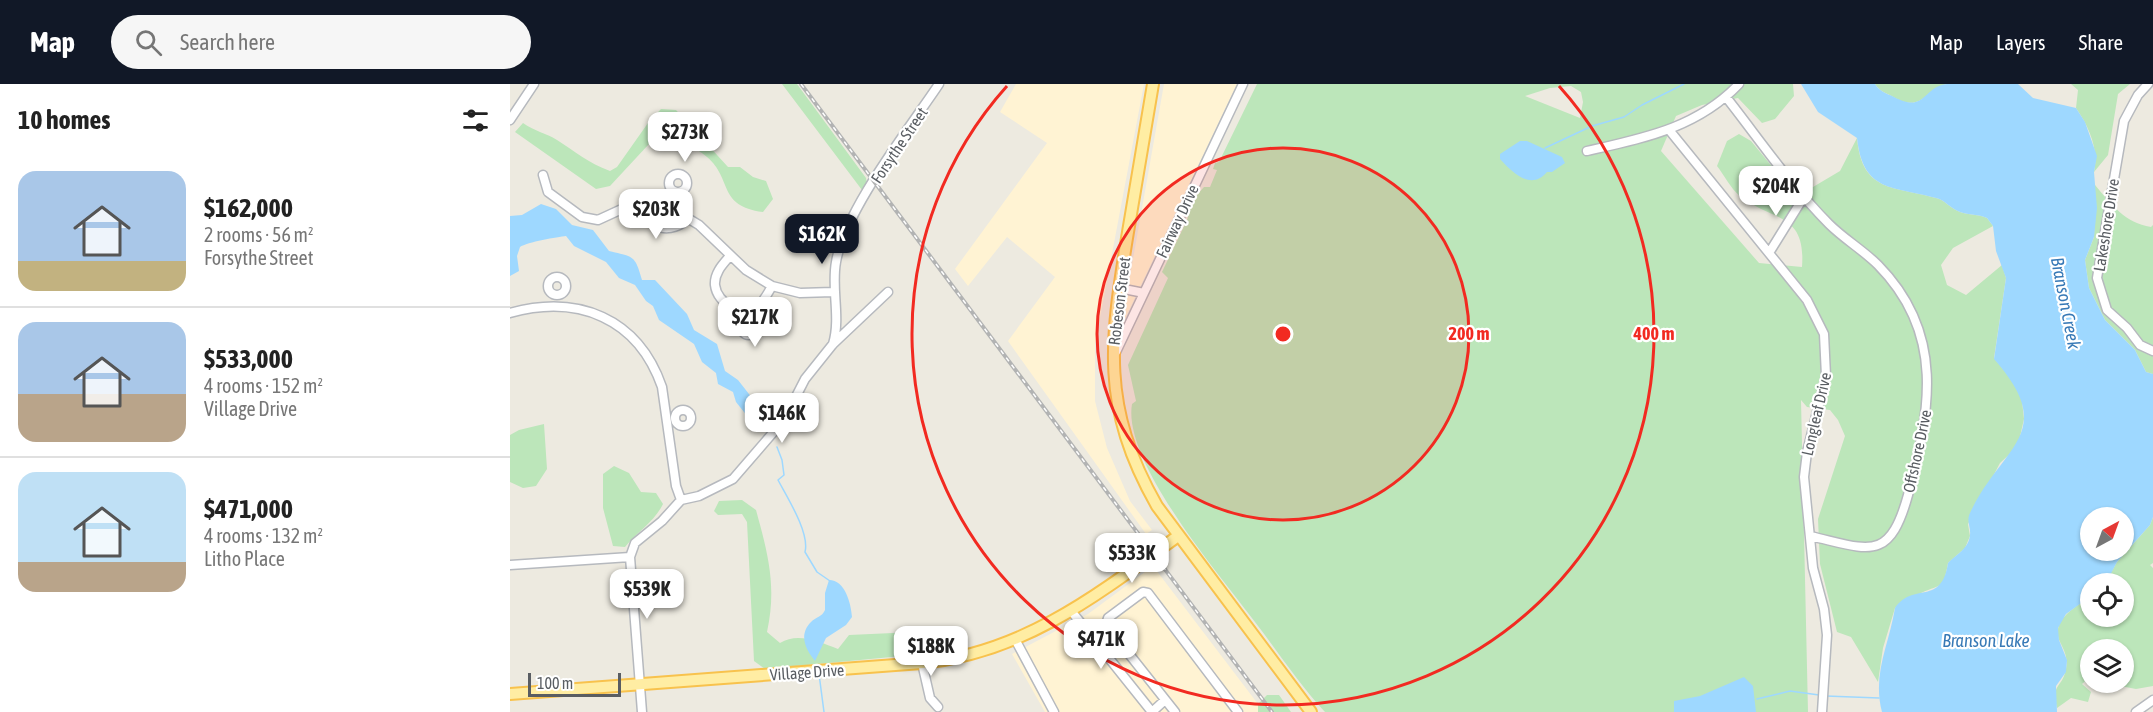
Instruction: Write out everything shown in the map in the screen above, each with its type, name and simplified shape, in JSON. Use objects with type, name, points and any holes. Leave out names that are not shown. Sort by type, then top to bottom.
[{"type":"main road","name":"Robeson Street","points":[[1154,84],[1114,320],[1113,358],[1118,408],[1130,448],[1147,489],[1179,536],[1311,712]]},
{"type":"main road","name":"Village Drive","points":[[510,694],[922,663],[975,654],[1016,641],[1072,612],[1179,536]]},
{"type":"street","points":[[510,120],[534,84]]},
{"type":"street","name":"Forsythe Street","points":[[833,344],[836,323],[833,292],[836,261],[856,212],[939,84]]},
{"type":"street","name":"Fairway Drive","points":[[1113,358],[1243,84]]},
{"type":"street","points":[[1587,151],[1670,131],[1700,116],[1739,84]]},
{"type":"street","name":"Lakeshore Drive","points":[[2148,84],[2138,95],[2124,121],[2097,278],[2107,310],[2127,328],[2140,345],[2153,351]]},
{"type":"street","name":"Offshore Drive","points":[[1725,97],[1827,222],[1869,257],[1897,289],[1910,310],[1921,338],[1928,380],[1924,430],[1896,531],[1884,543],[1868,548],[1809,536]]},
{"type":"street","name":"Longleaf Drive","points":[[1670,131],[1814,310],[1826,346],[1826,376],[1805,465],[1813,568],[1824,609],[1827,635],[1822,712]]},
{"type":"street","points":[[543,175],[548,192],[554,199],[592,220],[608,217],[626,205],[636,203],[669,207],[699,225],[730,256],[772,286],[800,293],[833,292]]},
{"type":"street","points":[[669,207],[675,191]]},
{"type":"street","points":[[1769,253],[1805,195]]},
{"type":"street","points":[[650,205],[649,216],[653,222],[666,229],[681,226],[688,218]]},
{"type":"street","points":[[730,256],[717,275],[715,285],[726,304],[747,315],[757,307],[772,286]]},
{"type":"street","points":[[1119,288],[1144,292]]},
{"type":"street","points":[[642,712],[630,556],[635,543],[662,521],[681,500],[699,496],[733,479],[784,420],[805,379],[833,344],[888,292]]},
{"type":"street","points":[[557,294],[557,304]]},
{"type":"street","points":[[510,313],[531,307],[557,304],[578,308],[615,324],[640,346],[657,373],[671,419],[676,486],[681,500]]},
{"type":"street","points":[[510,565],[630,556]]},
{"type":"street","points":[[1175,712],[1106,625],[1108,618],[1143,592],[1148,593],[1238,712]]},
{"type":"street","points":[[1072,612],[1152,712],[1166,700]]},
{"type":"street","points":[[1016,641],[1054,712]]},
{"type":"street","points":[[922,663],[930,698],[938,707]]},
{"type":"street","points":[[2136,712],[2153,700]]},
{"type":"shaded area","points":[[1016,84],[1144,84],[1095,344],[1095,401],[1107,448],[1130,501],[1152,530],[1146,534],[1008,341],[1055,277],[1007,237],[968,286],[955,269],[1047,143],[1000,112]]},
{"type":"shaded area","points":[[1164,84],[1237,84],[1121,327]]},
{"type":"shaded area","points":[[1153,566],[1258,704],[1258,712],[1045,712],[1012,654],[1088,614]]},
{"type":"green space","points":[[782,84],[797,84],[866,178],[867,184],[862,190]]},
{"type":"green space","points":[[1257,84],[1793,84],[1794,96],[1775,119],[1762,123],[1738,98],[1702,105],[1676,116],[1661,151],[1759,263],[1802,267],[1802,249],[1799,236],[1793,227],[1740,196],[1717,166],[1727,141],[1739,134],[1751,141],[1784,181],[1813,187],[1840,171],[1857,138],[1860,156],[1873,178],[1894,188],[1939,199],[1960,212],[1987,218],[1993,226],[1953,248],[1941,265],[1947,285],[1966,295],[2002,265],[2006,278],[1994,358],[2014,382],[2022,401],[2024,419],[2019,441],[2012,452],[2000,463],[1968,524],[1970,536],[1965,548],[1948,563],[1943,582],[1895,608],[1883,648],[1878,682],[1851,637],[1837,632],[1820,564],[1818,519],[1845,436],[1838,420],[1830,410],[1807,407],[1801,400],[1808,712],[1325,712],[1297,679],[1177,517],[1157,486],[1142,456],[1133,428],[1132,404],[1136,401],[1128,365],[1168,278],[1162,272],[1187,220],[1193,199],[1204,187],[1210,187],[1217,170],[1213,169],[1215,163],[1219,162]],"holes":[[[1571,86],[1581,92],[1583,102],[1580,118],[1525,96],[1550,88]]]},
{"type":"green space","points":[[1875,84],[1946,84],[1917,102],[1911,103],[1884,92]]},
{"type":"green space","points":[[2071,84],[2130,84],[2118,94],[2108,155],[2094,172],[2094,147],[2089,131],[2076,108],[2078,90]]},
{"type":"green space","points":[[661,109],[676,110],[728,167],[740,167],[753,177],[766,181],[773,199],[763,212],[738,204],[727,190],[715,165],[707,157],[662,130],[610,186],[596,189],[515,132],[523,123],[610,171],[617,167],[648,123]]},
{"type":"green space","points":[[2095,185],[2126,217],[2142,225],[2151,227],[2153,225],[2153,374],[2146,372],[2135,350],[2105,320],[2089,288],[2085,260],[2094,237]]},
{"type":"green space","points":[[544,424],[547,469],[536,486],[523,488],[510,482],[510,435],[519,430]]},
{"type":"green space","points":[[614,466],[629,473],[641,492],[656,493],[663,504],[655,516],[625,547],[613,546],[603,508],[603,474]]},
{"type":"green space","points":[[742,500],[756,510],[770,570],[771,600],[767,632],[780,643],[801,638],[838,649],[849,635],[915,632],[922,639],[910,643],[902,656],[765,669],[754,661],[747,522],[742,514],[718,515],[714,511],[719,501]]},
{"type":"green space","points":[[2153,517],[2153,563],[2150,565],[2153,568],[2153,686],[2134,689],[2134,639],[2080,639],[2080,693],[2091,693],[2088,702],[2071,698],[2057,708],[2055,694],[2067,665],[2066,655],[2058,634],[2061,621],[2080,604],[2080,627],[2134,627],[2134,573],[2111,573],[2118,561],[2134,561],[2134,543],[2150,525]]},
{"type":"green space","points":[[1267,695],[1279,695],[1291,712],[1258,712],[1258,704]]},
{"type":"water","name":"Branson Lake","points":[[1801,84],[1875,84],[1886,93],[1912,103],[1939,86],[1947,84],[2018,84],[2033,98],[2076,108],[2085,122],[2097,156],[2094,172],[2097,208],[2094,237],[2085,260],[2089,288],[2105,320],[2135,350],[2146,372],[2153,374],[2153,517],[2150,525],[2134,543],[2134,507],[2080,507],[2080,561],[2118,561],[2111,573],[2080,573],[2080,604],[2066,614],[2058,628],[2059,640],[2067,660],[2066,672],[2056,686],[2057,712],[1882,712],[1879,698],[1880,672],[1895,608],[1902,600],[1939,585],[1948,563],[1962,551],[1969,540],[1970,513],[1983,490],[2009,455],[2024,423],[2022,405],[2013,384],[1994,359],[2006,278],[1996,251],[1993,226],[1987,218],[1960,212],[1939,199],[1894,188],[1873,178],[1860,156],[1857,138],[1818,112]]},
{"type":"water","points":[[1520,141],[1527,141],[1562,157],[1565,163],[1535,180],[1522,178],[1500,159],[1500,154]]},
{"type":"water","points":[[541,204],[556,209],[572,225],[593,230],[609,251],[633,259],[638,266],[642,280],[655,280],[687,314],[694,330],[717,344],[725,371],[738,380],[767,417],[770,422],[768,427],[759,431],[736,402],[733,392],[718,384],[716,373],[702,362],[694,344],[659,320],[653,306],[646,301],[635,285],[619,278],[606,262],[574,246],[566,236],[520,247],[517,256],[519,271],[510,276],[510,216],[522,215]]},
{"type":"water","points":[[829,580],[835,581],[843,588],[849,599],[852,617],[846,625],[826,638],[815,661],[806,647],[804,637],[807,627],[825,610],[825,593]]},
{"type":"water","points":[[1744,677],[1753,686],[1756,712],[1674,712],[1674,701],[1700,696]]},
{"type":"waterway","points":[[1545,148],[1592,126],[1624,117],[1642,105],[1684,84]]},
{"type":"waterway","points":[[777,447],[784,475],[778,480],[801,525],[806,544],[805,552],[817,572],[830,581]]},
{"type":"waterway","points":[[819,674],[824,712]]},
{"type":"waterway","points":[[1757,699],[1790,691],[1819,695]]},
{"type":"waterway","points":[[1826,696],[1879,698]]},
{"type":"railway","points":[[801,84],[1272,712]]},
{"type":"water label","name":"Branson Creek","points":[[2066,303]]}]
